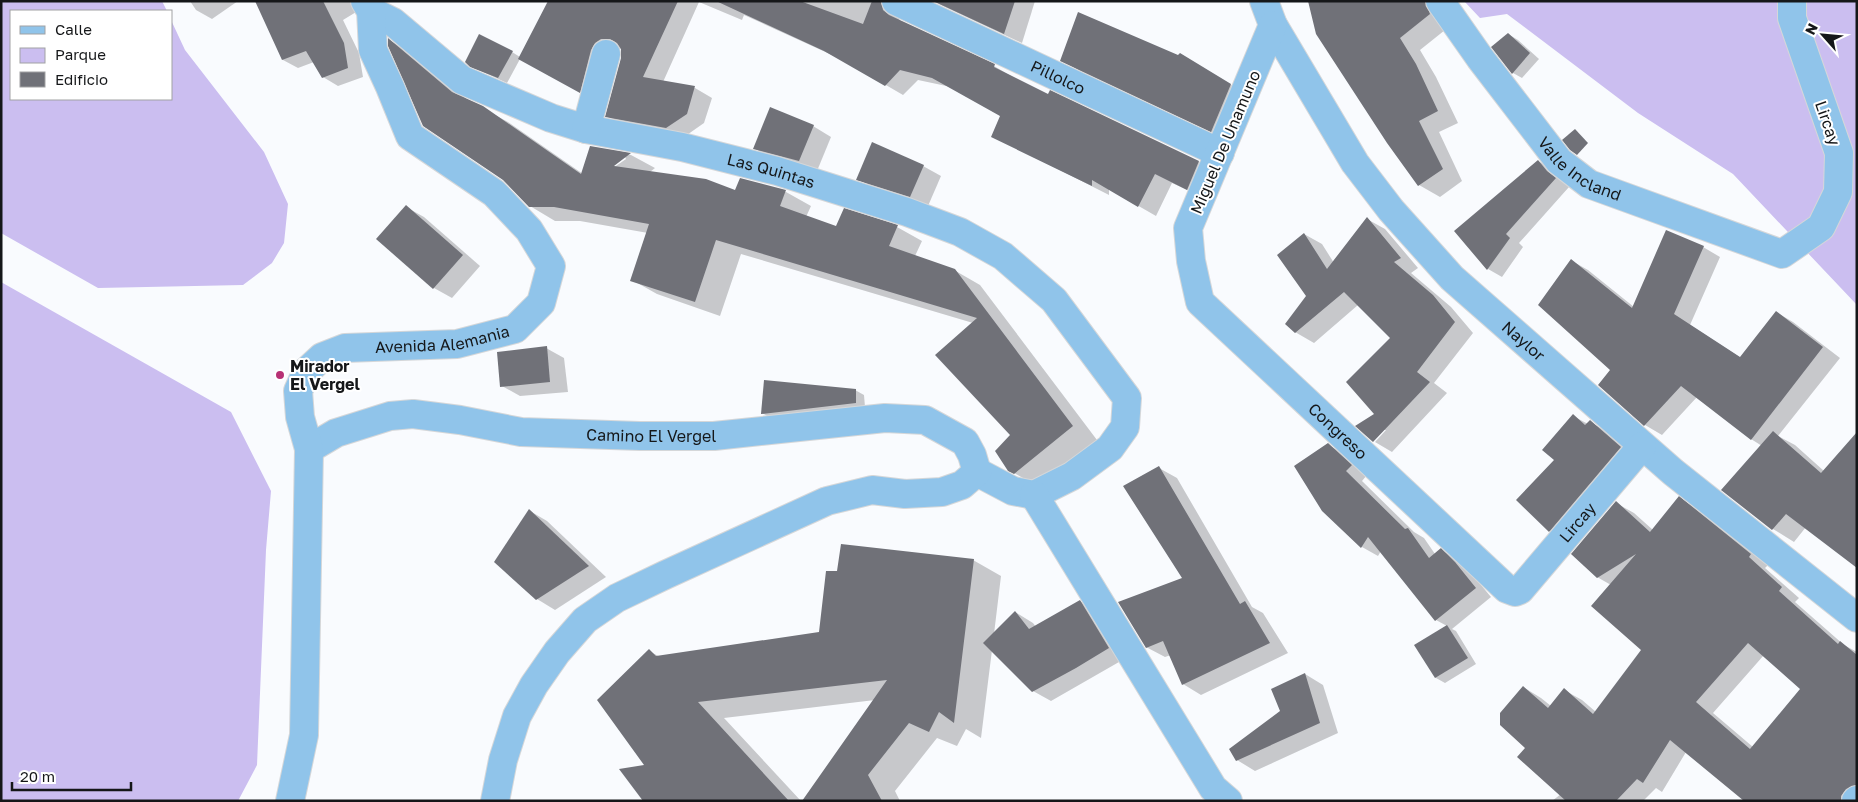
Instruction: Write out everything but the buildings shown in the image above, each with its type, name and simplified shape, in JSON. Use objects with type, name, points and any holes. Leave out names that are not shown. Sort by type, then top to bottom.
[{"type":"street","name":"Pillolco","points":[[896,1],[1220,153]]},
{"type":"street","name":"Valle Incland","points":[[1440,1],[1529,124],[1565,167],[1589,184],[1782,254]]},
{"type":"street","name":"Lircay","points":[[1782,254],[1821,227],[1838,192],[1839,153],[1792,18],[1792,1]]},
{"type":"street","name":"Las Quintas","points":[[368,6],[393,22],[462,80],[551,118],[586,129],[682,147],[777,172],[907,212],[960,232],[1002,256],[1054,300],[1127,398],[1125,427],[1110,448],[1072,476],[1034,495]]},
{"type":"street","name":"Avenida Alemania","points":[[290,801],[304,735],[309,448],[300,417],[298,391],[307,371],[322,357],[345,348],[457,344],[515,329],[541,303],[551,266],[529,230],[494,193],[410,136],[373,50],[368,6]]},
{"type":"street","name":"Miguel De Unamuno","points":[[1191,261],[1188,228],[1220,153],[1268,13]]},
{"type":"street","name":"Naylor","points":[[1268,13],[1355,163],[1391,210],[1452,278],[1642,446],[1857,618]]},
{"type":"street","points":[[586,129],[606,54]]},
{"type":"street","name":"Congreso","points":[[1191,261],[1200,302],[1507,589]]},
{"type":"street","name":"Camino El Vergel","points":[[309,448],[336,433],[390,416],[414,414],[460,420],[520,432],[640,436],[714,436],[885,418],[925,420],[965,442],[972,455],[977,472]]},
{"type":"street","name":"Lircay","points":[[1507,589],[1514,592],[1520,590],[1642,446]]},
{"type":"street","points":[[495,801],[503,760],[517,716],[534,686],[586,620],[617,598],[828,501],[872,490],[906,494],[942,492],[962,485],[977,472],[1013,491],[1034,495],[1212,788],[1228,801]]},
{"type":"green space","points":[[1,1],[162,1],[166,10],[10,10],[10,100],[172,100],[172,22],[185,50],[264,152],[288,204],[284,243],[272,263],[243,285],[98,288],[1,233]]},
{"type":"green space","points":[[1464,1],[1857,1],[1857,305],[1733,174],[1638,113],[1507,14],[1480,18]]},
{"type":"green space","points":[[1,282],[231,412],[271,491],[266,550],[257,765],[238,801],[1,801]]},
{"type":"place","name":"Mirador El Vergel","points":[[280,375]]}]
